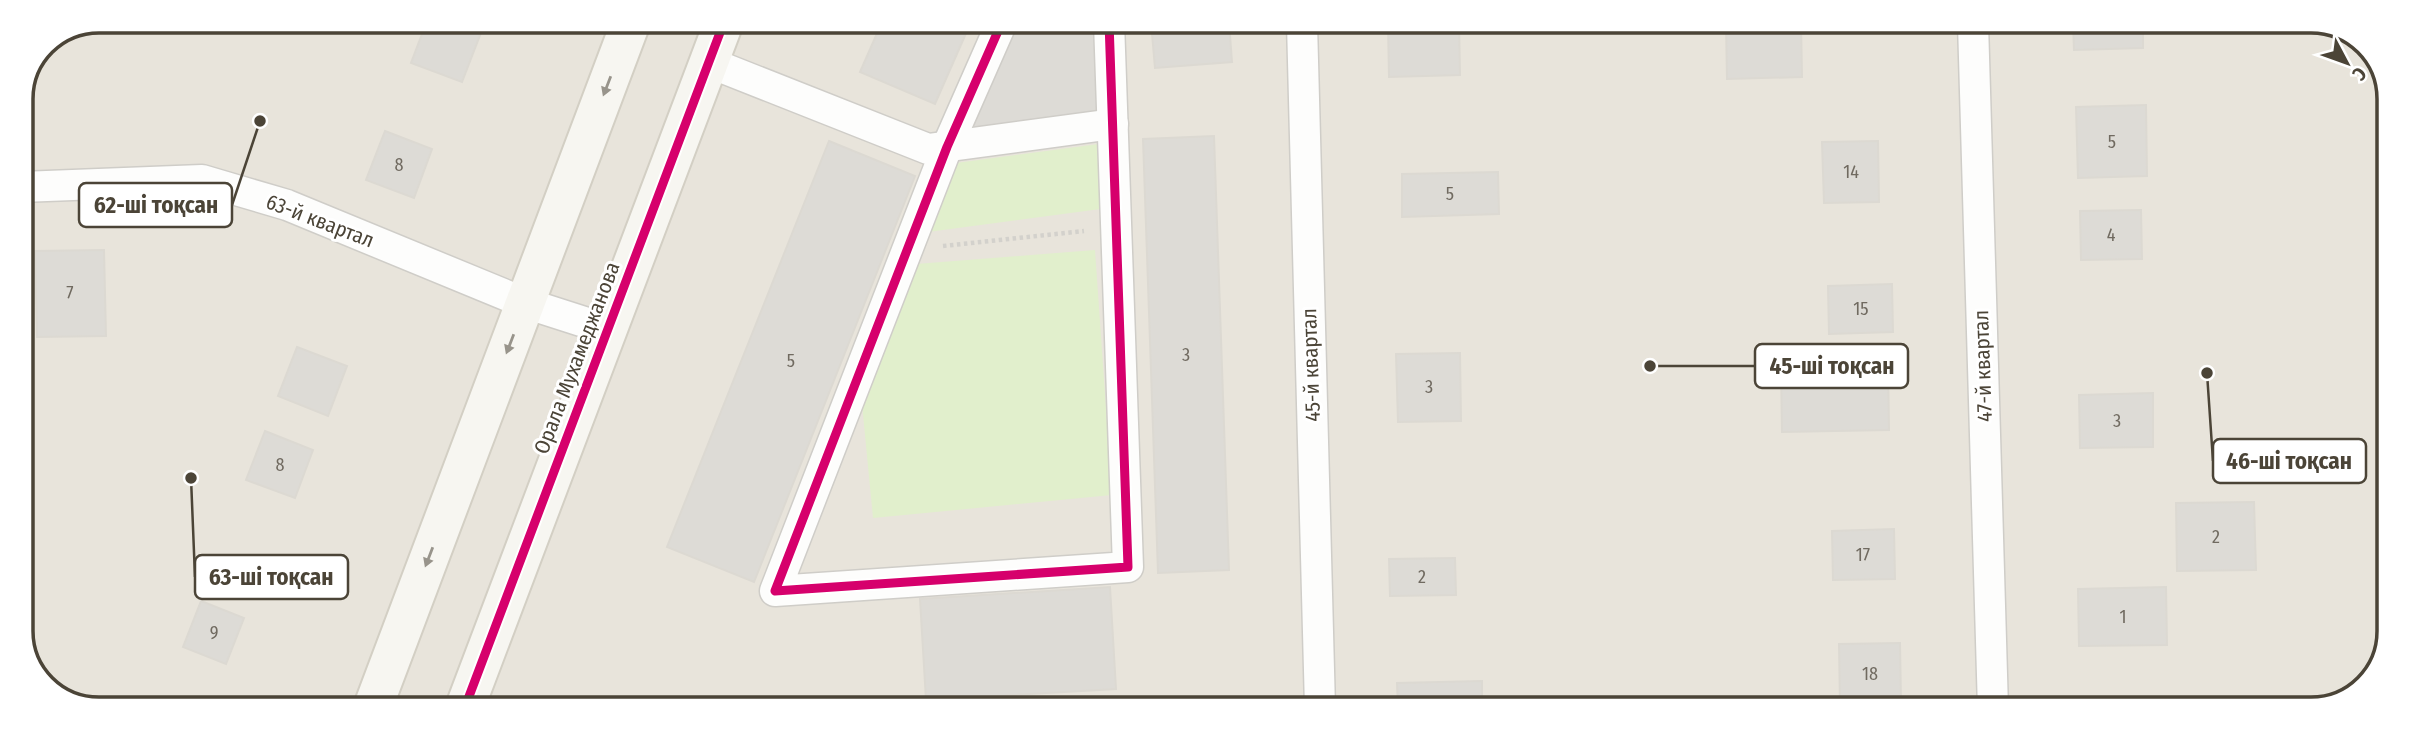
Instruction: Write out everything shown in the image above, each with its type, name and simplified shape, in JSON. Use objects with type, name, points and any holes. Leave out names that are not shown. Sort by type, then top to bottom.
[{"type":"street","points":[[377,697],[627,33]]},
{"type":"street","name":"Орала Мухамеджанова","points":[[469,697],[720,33]]},
{"type":"street","points":[[997,33],[947,147],[775,591],[1128,567],[1109,33]]},
{"type":"street","name":"45-й квартал","points":[[1302,33],[1320,697]]},
{"type":"street","name":"47-й квартал","points":[[1973,33],[1993,697]]},
{"type":"street","points":[[708,62],[928,149],[1113,124]]},
{"type":"street","name":"63-й квартал","points":[[33,187],[202,180],[287,205],[525,303],[606,329]]},
{"type":"path","points":[[907,250],[1116,228]]},
{"type":"shaded area","points":[[2310,33],[2336,38],[2347,44],[2366,63],[2377,95],[2377,630],[2374,648],[2366,667],[2351,683],[2332,693],[2310,697],[100,697],[74,692],[47,671],[38,656],[33,635],[33,100],[38,74],[44,63],[63,44],[87,35]]},
{"type":"green space","points":[[1099,144],[1108,208],[928,232],[956,163]]},
{"type":"green space","points":[[1095,250],[1112,495],[873,518],[862,404],[916,264]]},
{"type":"building","points":[[422,33],[481,33],[462,82],[411,63]]},
{"type":"building","points":[[877,33],[966,33],[935,104],[860,72]]},
{"type":"building","points":[[1009,33],[1099,33],[1103,113],[962,137]]},
{"type":"building","points":[[1152,33],[1230,33],[1232,62],[1155,68]]},
{"type":"building","points":[[1388,33],[1459,33],[1460,75],[1389,77]]},
{"type":"building","points":[[1726,33],[1801,33],[1802,77],[1727,79]]},
{"type":"building","points":[[2073,33],[2143,33],[2143,48],[2074,50]]},
{"type":"building","points":[[2146,105],[2147,176],[2078,178],[2076,107]]},
{"type":"building","points":[[385,131],[432,149],[414,198],[366,180]]},
{"type":"building","points":[[1214,136],[1229,570],[1158,573],[1143,139]]},
{"type":"building","points":[[829,141],[915,176],[754,582],[667,547]]},
{"type":"building","points":[[1878,141],[1879,202],[1824,203],[1822,142]]},
{"type":"building","points":[[1498,172],[1499,214],[1402,217],[1402,174]]},
{"type":"building","points":[[2141,210],[2142,259],[2081,260],[2080,211]]},
{"type":"building","points":[[104,250],[106,336],[37,337],[35,251]]},
{"type":"building","points":[[1892,284],[1893,332],[1829,334],[1828,286]]},
{"type":"building","points":[[297,347],[347,366],[328,416],[278,396]]},
{"type":"building","points":[[1460,353],[1461,421],[1398,422],[1396,354]]},
{"type":"building","points":[[1888,366],[1889,430],[1782,432],[1781,368]]},
{"type":"building","points":[[2153,393],[2153,447],[2080,448],[2079,395]]},
{"type":"building","points":[[265,431],[313,450],[295,498],[246,480]]},
{"type":"building","points":[[2254,502],[2256,570],[2177,571],[2176,503]]},
{"type":"building","points":[[1894,529],[1895,579],[1833,580],[1832,531]]},
{"type":"building","points":[[1455,558],[1456,595],[1390,596],[1389,559]]},
{"type":"building","points":[[1110,587],[1116,689],[978,697],[926,697],[920,599]]},
{"type":"building","points":[[2166,587],[2167,645],[2079,646],[2078,589]]},
{"type":"building","points":[[201,601],[244,618],[226,664],[183,647]]},
{"type":"building","points":[[1900,643],[1901,697],[1840,697],[1839,644]]},
{"type":"building","points":[[1482,681],[1482,697],[1398,697],[1397,683]]},
{"type":"cycle path","points":[[469,697],[720,33]]},
{"type":"cycle path","points":[[997,33],[947,147],[775,591],[1128,567],[1109,33]]},
{"type":"place","name":"62-ші тоқсан","points":[[260,121]]},
{"type":"place","name":"45-ші тоқсан","points":[[1650,366]]},
{"type":"place","name":"46-ші тоқсан","points":[[2207,373]]},
{"type":"place","name":"63-ші тоқсан","points":[[191,478]]}]
